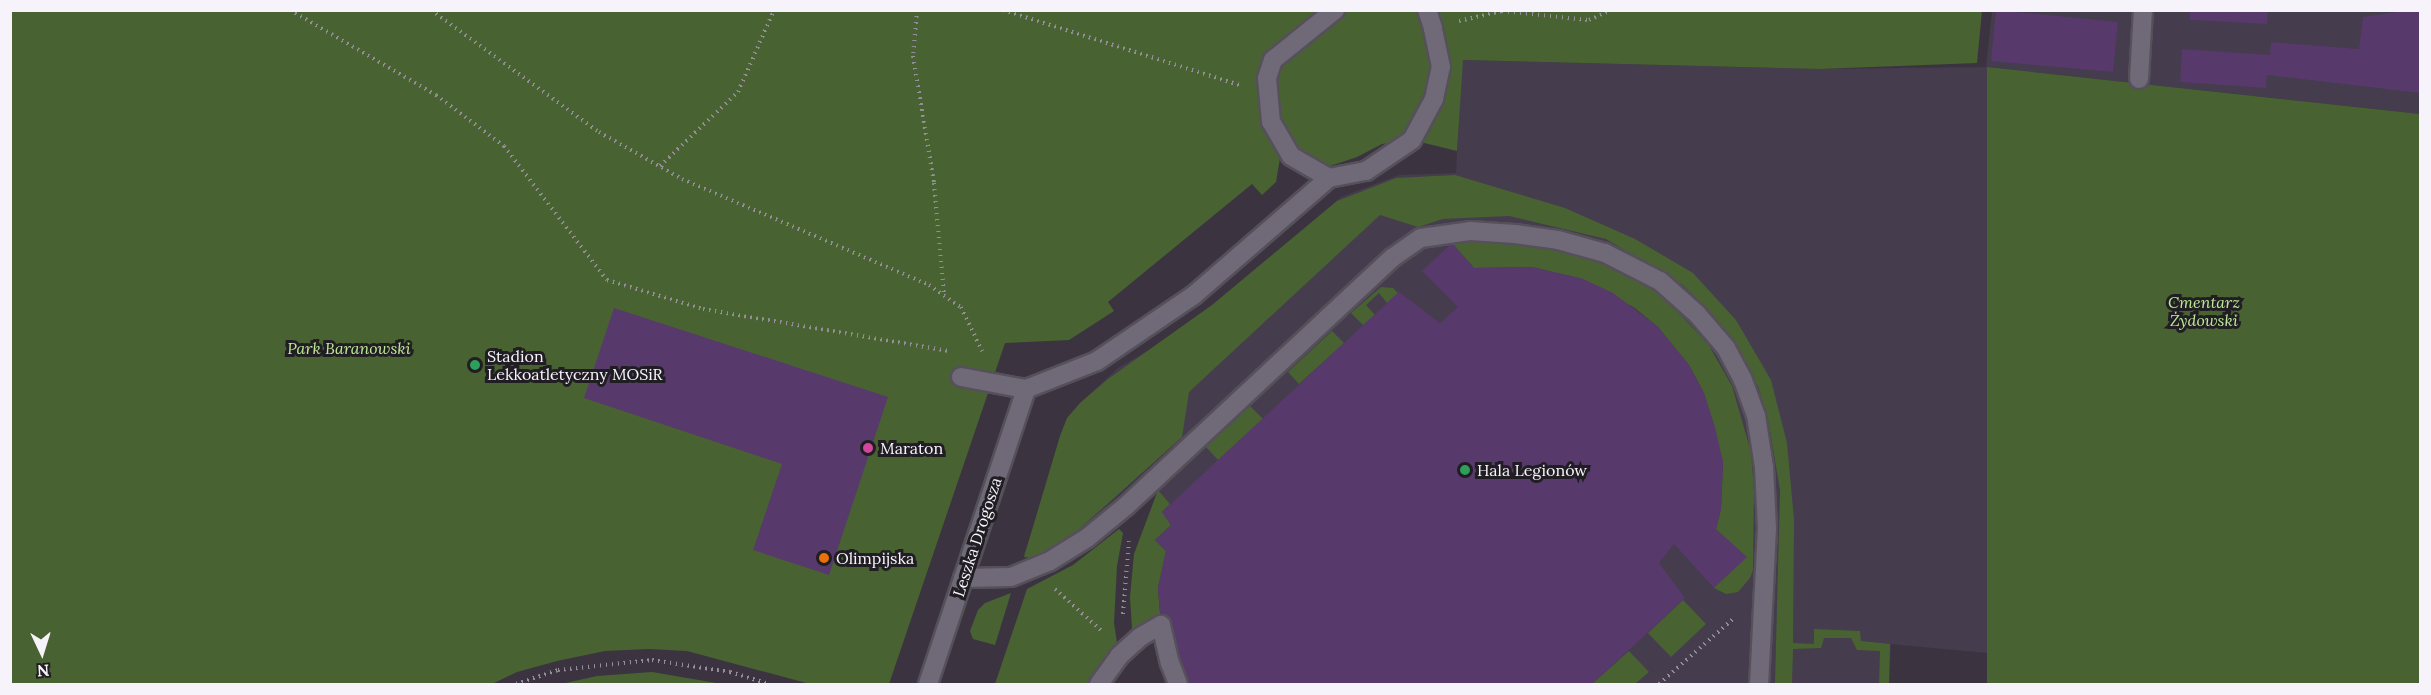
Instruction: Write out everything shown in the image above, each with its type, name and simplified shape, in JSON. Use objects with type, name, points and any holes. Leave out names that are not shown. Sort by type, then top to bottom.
[{"type":"street","points":[[1329,178],[1291,156],[1271,122],[1268,78],[1273,60],[1335,10]]},
{"type":"street","points":[[961,377],[1026,389],[1097,361],[1194,295],[1329,178],[1366,171],[1412,140],[1434,99],[1441,67],[1433,28],[1426,10]]},
{"type":"street","points":[[2139,79],[2143,10]]},
{"type":"street","points":[[963,578],[1011,577],[1033,568],[1087,538],[1136,496],[1392,258],[1421,238],[1470,231],[1558,240],[1605,253],[1660,281],[1698,314],[1726,348],[1743,381],[1756,415],[1764,467],[1767,528],[1759,684]]},
{"type":"street","name":"Leszka Drogosza","points":[[928,684],[1026,389]]},
{"type":"street","points":[[1099,684],[1140,637],[1161,625],[1170,663],[1178,684]]},
{"type":"path","points":[[290,10],[436,95],[504,146],[607,280],[703,309],[956,352]]},
{"type":"path","points":[[431,10],[599,132],[682,179],[929,285],[961,307],[983,354],[974,354]]},
{"type":"path","points":[[660,166],[738,93],[774,10]]},
{"type":"path","points":[[917,10],[913,56],[934,183],[944,295]]},
{"type":"path","points":[[1003,10],[1221,81],[1269,92]]},
{"type":"path","points":[[1433,28],[1502,11],[1589,20],[1611,10]]},
{"type":"path","points":[[1125,652],[1122,627],[1127,553],[1136,496]]},
{"type":"path","points":[[1033,568],[1125,652]]},
{"type":"path","points":[[1659,684],[1764,590]]},
{"type":"path","points":[[516,684],[558,670],[652,660],[730,672],[769,684]]},
{"type":"shaded area","points":[[1992,11],[2420,11],[2420,114],[1987,67],[1987,653],[1891,644],[1889,684],[1178,684],[1155,540],[1162,512],[1170,504],[1158,490],[1187,465],[1174,445],[1082,529],[1031,558],[1024,554],[1080,403],[1118,368],[1192,325],[1341,197],[1399,175],[1456,173],[1462,60],[1820,69],[1986,67]]},
{"type":"green space","name":"Park Baranowski","points":[[10,11],[1982,11],[1977,63],[1820,69],[1463,60],[1457,151],[1412,140],[1382,144],[1357,157],[1330,166],[1297,151],[1280,158],[1276,182],[1262,195],[1252,184],[1108,302],[1114,311],[1069,340],[1005,343],[889,684],[810,684],[687,651],[649,649],[605,651],[557,661],[517,672],[492,684],[11,684]]},
{"type":"green space","name":"Cmentarz Żydowski","points":[[1987,67],[2420,114],[2420,684],[1987,684]]},
{"type":"green space","points":[[1455,175],[1565,208],[1635,239],[1693,273],[1736,320],[1771,380],[1787,443],[1794,519],[1793,643],[1814,644],[1814,629],[1860,631],[1861,641],[1890,644],[1889,684],[1879,684],[1880,651],[1857,650],[1851,638],[1824,638],[1821,648],[1793,649],[1792,684],[1775,684],[1780,490],[1768,419],[1758,386],[1715,317],[1683,285],[1606,239],[1509,216],[1443,219],[1418,227],[1380,215],[1189,392],[1182,437],[1067,540],[1031,558],[1024,557],[1060,436],[1067,418],[1080,403],[1108,379],[1212,305],[1337,201],[1396,178]]},
{"type":"green space","points":[[1519,242],[1576,254],[1621,271],[1649,286],[1673,307],[1708,344],[1732,386],[1751,452],[1754,491],[1753,570],[1750,578],[1738,592],[1726,594],[1714,588],[1716,529],[1721,509],[1723,462],[1704,393],[1689,365],[1658,327],[1635,308],[1583,279],[1532,267],[1474,268],[1452,243]]},
{"type":"green space","points":[[1381,287],[1393,288],[1398,293],[1387,303],[1379,293],[1366,305],[1375,315],[1363,325],[1351,313]]},
{"type":"green space","points":[[1332,331],[1344,343],[1299,384],[1288,372]]},
{"type":"green space","points":[[1250,406],[1263,419],[1218,460],[1206,447]]},
{"type":"green space","points":[[1158,490],[1170,504],[1162,512],[1171,525],[1155,540],[1166,551],[1158,588],[1161,625],[1133,644],[1130,597],[1134,554]]},
{"type":"green space","points":[[1119,529],[1123,533],[1117,566],[1114,623],[1119,656],[1099,684],[995,684],[1027,589],[1073,565]]},
{"type":"green space","points":[[1011,593],[995,645],[973,639],[970,631],[978,610],[985,603]]},
{"type":"green space","points":[[1683,600],[1706,624],[1671,657],[1648,633]]},
{"type":"green space","points":[[1629,651],[1649,672],[1635,684],[1592,684]]},
{"type":"green space","points":[[652,672],[722,684],[561,684],[597,676]]},
{"type":"building","points":[[1996,10],[2118,22],[2113,72],[1991,61]]},
{"type":"building","points":[[2190,10],[2268,10],[2267,24],[2190,20]]},
{"type":"building","points":[[2420,10],[2420,93],[2267,75],[2266,88],[2180,82],[2182,49],[2270,55],[2271,42],[2359,49],[2363,17]]},
{"type":"building","name":"Hala Legionów","points":[[1452,243],[1474,268],[1532,267],[1583,279],[1613,293],[1658,327],[1689,365],[1704,393],[1723,462],[1721,509],[1716,529],[1747,557],[1714,588],[1674,544],[1659,563],[1685,598],[1592,684],[1178,684],[1161,625],[1158,588],[1166,551],[1155,540],[1171,525],[1162,512],[1399,292],[1440,323],[1458,307],[1422,271]]},
{"type":"building","points":[[614,308],[888,397],[829,575],[753,550],[782,464],[584,398]]},
{"type":"place","name":"Stadion Lekkoatletyczny MOSiR","points":[[475,365]]},
{"type":"place","name":"Maraton","points":[[868,448]]},
{"type":"place","name":"Hala Legionów","points":[[1465,470]]},
{"type":"place","name":"Olimpijska","points":[[824,558]]}]
